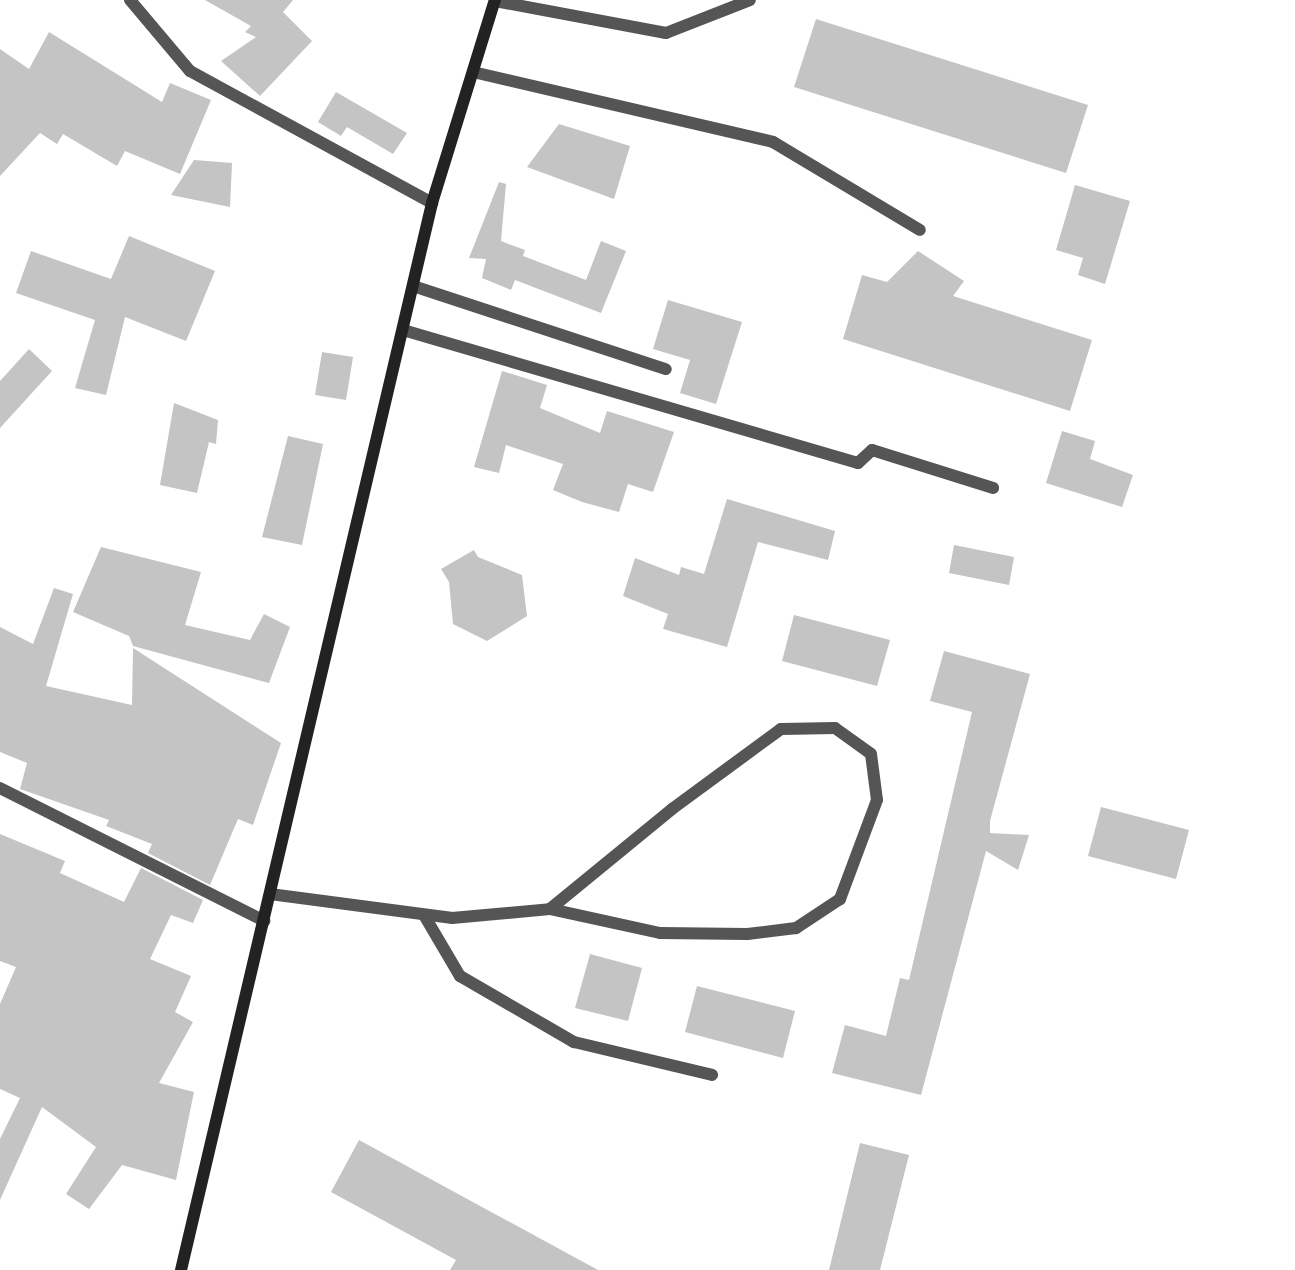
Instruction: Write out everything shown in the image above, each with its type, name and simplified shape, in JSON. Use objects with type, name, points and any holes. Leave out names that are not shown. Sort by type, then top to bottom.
[{"type":"main road","points":[[181,1270],[432,203],[495,1]]},
{"type":"street","points":[[130,0],[190,71],[432,203]]},
{"type":"street","points":[[495,1],[666,33],[750,0]]},
{"type":"street","points":[[473,72],[773,142],[920,230]]},
{"type":"street","points":[[413,286],[666,369]]},
{"type":"street","points":[[403,330],[858,463],[872,450],[993,488]]},
{"type":"street","points":[[270,894],[452,918],[550,909],[660,933],[747,934],[796,928],[840,899],[877,800],[870,754],[835,728],[781,729],[672,809],[550,909]]},
{"type":"street","points":[[0,788],[264,921]]},
{"type":"street","points":[[424,915],[460,976],[574,1042],[712,1075]]},
{"type":"building","points":[[205,0],[293,0],[283,12],[312,41],[260,96],[221,61],[256,37],[245,32],[251,26]]},
{"type":"building","points":[[816,19],[1088,105],[1066,173],[794,87]]},
{"type":"building","points":[[49,32],[162,102],[170,83],[211,100],[180,174],[125,151],[117,166],[63,134],[57,144],[40,133],[0,176],[0,49],[29,69]]},
{"type":"building","points":[[336,92],[407,133],[393,154],[347,127],[341,136],[318,122]]},
{"type":"building","points":[[559,124],[630,146],[614,199],[527,167]]},
{"type":"building","points":[[194,160],[232,163],[230,207],[171,195]]},
{"type":"building","points":[[499,182],[506,184],[501,241],[525,250],[523,256],[586,280],[601,241],[626,251],[601,313],[515,280],[511,290],[482,278],[486,259],[469,258]]},
{"type":"building","points":[[1075,185],[1130,201],[1105,284],[1078,275],[1083,258],[1056,250]]},
{"type":"building","points":[[129,236],[215,271],[186,341],[125,317],[106,395],[75,388],[95,320],[16,293],[31,251],[111,279]]},
{"type":"building","points":[[918,251],[964,281],[953,296],[1092,340],[1070,411],[843,339],[862,275],[887,282]]},
{"type":"building","points":[[668,300],[742,322],[716,404],[680,393],[690,360],[653,349]]},
{"type":"building","points":[[29,349],[52,371],[0,428],[0,381]]},
{"type":"building","points":[[322,352],[353,357],[346,400],[315,395]]},
{"type":"building","points":[[502,371],[547,385],[540,408],[600,433],[607,411],[674,432],[653,492],[628,484],[619,512],[582,502],[553,490],[563,464],[506,445],[499,473],[474,467]]},
{"type":"building","points":[[174,403],[218,420],[216,444],[209,442],[197,493],[160,485]]},
{"type":"building","points":[[1062,431],[1095,441],[1090,459],[1133,475],[1122,507],[1046,483]]},
{"type":"building","points":[[288,436],[323,444],[302,545],[262,537]]},
{"type":"building","points":[[727,499],[835,531],[828,560],[758,542],[727,647],[663,629],[668,614],[623,596],[635,558],[679,575],[681,567],[704,574]]},
{"type":"building","points":[[954,545],[1014,557],[1009,585],[949,573]]},
{"type":"building","points":[[101,547],[201,572],[185,625],[250,640],[264,614],[290,627],[269,683],[133,646],[129,636],[73,612]]},
{"type":"building","points":[[474,550],[478,557],[522,575],[527,616],[487,641],[453,624],[449,582],[441,569]]},
{"type":"building","points":[[54,588],[73,594],[46,686],[132,705],[133,648],[281,743],[253,825],[238,819],[210,885],[148,853],[152,844],[106,826],[109,820],[20,789],[27,763],[0,752],[0,627],[33,644]]},
{"type":"building","points":[[794,615],[890,640],[877,686],[782,661]]},
{"type":"building","points":[[944,651],[1030,674],[990,821],[990,833],[1029,835],[1018,870],[986,851],[921,1095],[832,1073],[845,1025],[886,1036],[900,978],[909,980],[972,712],[930,701]]},
{"type":"building","points":[[1101,807],[1189,830],[1176,879],[1088,856]]},
{"type":"building","points":[[0,834],[65,861],[60,873],[124,902],[141,868],[203,900],[193,923],[171,915],[150,959],[191,976],[175,1012],[193,1022],[159,1083],[194,1092],[176,1180],[122,1165],[89,1209],[66,1194],[96,1147],[42,1107],[0,1200],[0,1139],[20,1098],[0,1089],[0,1004],[16,967],[0,961]]},
{"type":"building","points":[[590,954],[642,968],[628,1021],[575,1008]]},
{"type":"building","points":[[697,986],[795,1011],[783,1058],[685,1032]]},
{"type":"building","points":[[359,1140],[598,1270],[450,1270],[456,1260],[331,1192]]},
{"type":"building","points":[[860,1143],[909,1155],[880,1270],[829,1270]]}]
